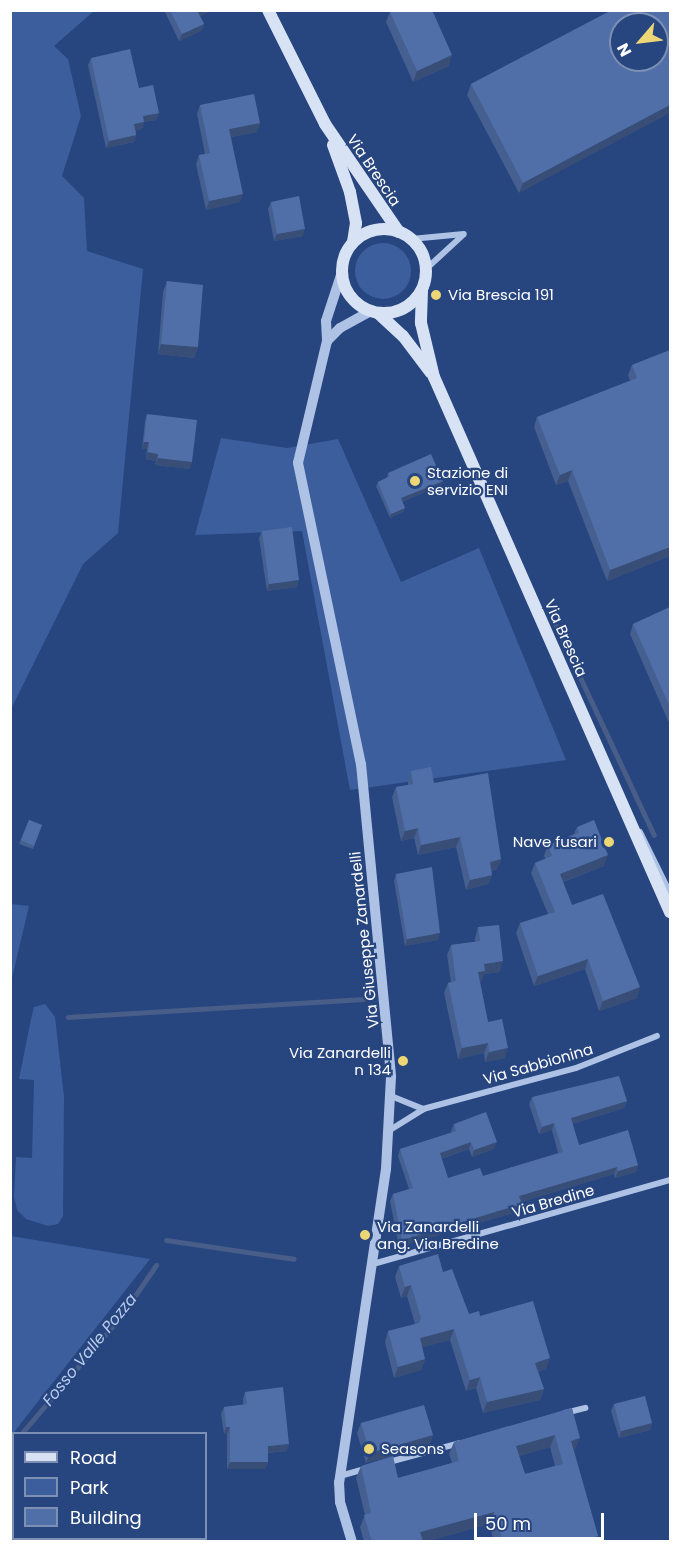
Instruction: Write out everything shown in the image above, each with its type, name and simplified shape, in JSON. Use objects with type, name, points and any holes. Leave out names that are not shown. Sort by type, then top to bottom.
[{"type":"main road","name":"Via Brescia","points":[[268,10],[325,124],[350,192],[356,223],[353,242],[345,256],[342,272],[350,296],[403,336],[434,376]]},
{"type":"main road","name":"Via Brescia","points":[[325,124],[399,232],[411,239]]},
{"type":"main road","name":"Via Brescia","points":[[353,242],[375,230],[399,232]]},
{"type":"main road","points":[[411,239],[422,252],[426,269]]},
{"type":"main road","name":"Via Brescia","points":[[426,269],[422,291],[421,323],[434,376],[670,912]]},
{"type":"main road","points":[[374,312],[403,309],[422,291]]},
{"type":"street","points":[[411,239],[464,234],[426,269]]},
{"type":"street","name":"Via Giuseppe Zanardelli","points":[[342,272],[326,321],[327,341],[298,463],[300,482],[361,764],[391,1096],[390,1130],[373,1264],[340,1476],[340,1502],[352,1542]]},
{"type":"street","points":[[327,341],[340,328],[374,312]]},
{"type":"street","points":[[628,815],[650,847],[670,893]]},
{"type":"street","name":"Via Sabbionina","points":[[390,1130],[423,1109],[576,1068],[657,1036]]},
{"type":"street","points":[[391,1096],[423,1109]]},
{"type":"street","name":"Via Bredine","points":[[373,1264],[670,1180]]},
{"type":"street","points":[[551,1417],[585,1408]]},
{"type":"street","points":[[384,1464],[473,1439]]},
{"type":"street","points":[[340,1476],[373,1467]]},
{"type":"green space","points":[[11,10],[94,11],[54,46],[68,59],[81,116],[62,176],[84,198],[87,251],[143,269],[118,533],[83,564],[11,709]]},
{"type":"green space","points":[[383,243],[394,245],[403,251],[409,260],[411,271],[409,282],[403,291],[394,297],[383,299],[372,297],[363,291],[357,282],[355,271],[357,260],[363,251],[372,245]]},
{"type":"green space","points":[[221,438],[287,448],[338,439],[401,582],[479,548],[566,760],[350,790],[302,531],[195,535]]},
{"type":"green space","points":[[10,904],[29,906],[11,982]]},
{"type":"green space","points":[[45,1004],[55,1017],[64,1097],[63,1216],[58,1224],[48,1226],[26,1219],[17,1210],[14,1196],[16,1157],[32,1158],[34,1080],[19,1079],[34,1007]]},
{"type":"green space","points":[[10,1236],[150,1259],[11,1436]]},
{"type":"building","points":[[170,10],[200,10],[198,12],[204,24],[182,34]]},
{"type":"building","points":[[393,10],[432,10],[452,55],[417,71],[390,12]]},
{"type":"building","points":[[612,10],[670,10],[670,105],[523,183],[471,84]]},
{"type":"building","points":[[130,49],[139,88],[153,85],[159,113],[143,116],[144,122],[134,124],[136,135],[109,141],[91,58]]},
{"type":"building","points":[[254,94],[260,123],[229,129],[243,194],[209,201],[199,155],[210,153],[200,105]]},
{"type":"building","points":[[299,196],[305,229],[277,234],[271,202]]},
{"type":"building","points":[[167,281],[203,285],[198,347],[161,344]]},
{"type":"building","points":[[670,350],[670,547],[610,570],[572,470],[560,475],[537,417],[637,378],[632,365]]},
{"type":"building","points":[[147,414],[197,420],[192,462],[158,458],[158,454],[148,452],[149,442],[144,442]]},
{"type":"building","points":[[431,454],[443,481],[401,498],[405,508],[391,514],[378,482],[390,476],[388,473]]},
{"type":"building","points":[[292,527],[299,580],[269,584],[262,531]]},
{"type":"building","points":[[670,607],[670,707],[633,624]]},
{"type":"building","points":[[431,767],[434,783],[488,773],[501,859],[490,862],[492,875],[470,880],[460,837],[421,845],[418,828],[405,831],[396,787],[413,784],[411,771]]},
{"type":"building","points":[[29,820],[42,825],[34,846],[21,840]]},
{"type":"building","points":[[594,820],[608,855],[560,874],[572,905],[603,894],[640,987],[603,1001],[588,959],[538,976],[520,923],[555,912],[535,863],[552,856],[548,845],[579,833],[577,827]]},
{"type":"building","points":[[432,867],[440,933],[407,939],[396,874]]},
{"type":"building","points":[[499,925],[503,961],[484,964],[485,971],[478,972],[488,1022],[502,1019],[508,1048],[489,1052],[488,1043],[462,1048],[448,983],[456,981],[451,945],[480,941],[478,927]]},
{"type":"building","points":[[619,1076],[627,1101],[571,1118],[579,1145],[628,1130],[638,1165],[618,1171],[617,1167],[519,1196],[522,1204],[402,1240],[393,1194],[413,1188],[400,1149],[456,1131],[454,1124],[486,1112],[497,1142],[474,1150],[471,1142],[440,1153],[448,1178],[480,1168],[483,1176],[563,1152],[554,1123],[542,1127],[532,1097]]},
{"type":"building","points":[[438,1254],[443,1272],[452,1269],[469,1314],[479,1311],[480,1316],[533,1301],[550,1358],[535,1363],[544,1389],[487,1402],[480,1377],[470,1380],[454,1329],[420,1338],[425,1359],[398,1367],[388,1331],[419,1323],[421,1318],[411,1285],[405,1287],[399,1266]]},
{"type":"building","points":[[283,1387],[289,1444],[268,1446],[268,1462],[230,1462],[230,1427],[226,1427],[224,1407],[247,1404],[245,1392]]},
{"type":"building","points":[[645,1396],[652,1423],[621,1431],[614,1404]]},
{"type":"building","points":[[424,1405],[433,1435],[370,1453],[361,1423]]},
{"type":"building","points":[[572,1408],[580,1438],[571,1441],[598,1536],[579,1542],[503,1542],[494,1512],[420,1532],[422,1542],[372,1542],[364,1515],[371,1513],[361,1466],[393,1456],[398,1478],[459,1461],[454,1442]],"holes":[[[555,1435],[563,1464],[525,1474],[516,1446]]]},
{"type":"waterway","points":[[555,624],[654,835]]},
{"type":"waterway","points":[[68,1017],[363,999]]},
{"type":"waterway","name":"Fosso Valle Pozza","points":[[166,1240],[294,1259]]},
{"type":"waterway","name":"Fosso Valle Pozza","points":[[23,1432],[121,1316],[156,1265]]},
{"type":"place","name":"Via Brescia 191","points":[[436,295]]},
{"type":"place","name":"Stazione di servizio ENI","points":[[415,481]]},
{"type":"place","name":"Nave fusari","points":[[609,842]]},
{"type":"place","name":"Via Zanardelli n 134","points":[[403,1061]]},
{"type":"place","name":"Via Zanardelli ang. Via Bredine","points":[[365,1235]]},
{"type":"place","name":"Seasons","points":[[369,1449]]}]
